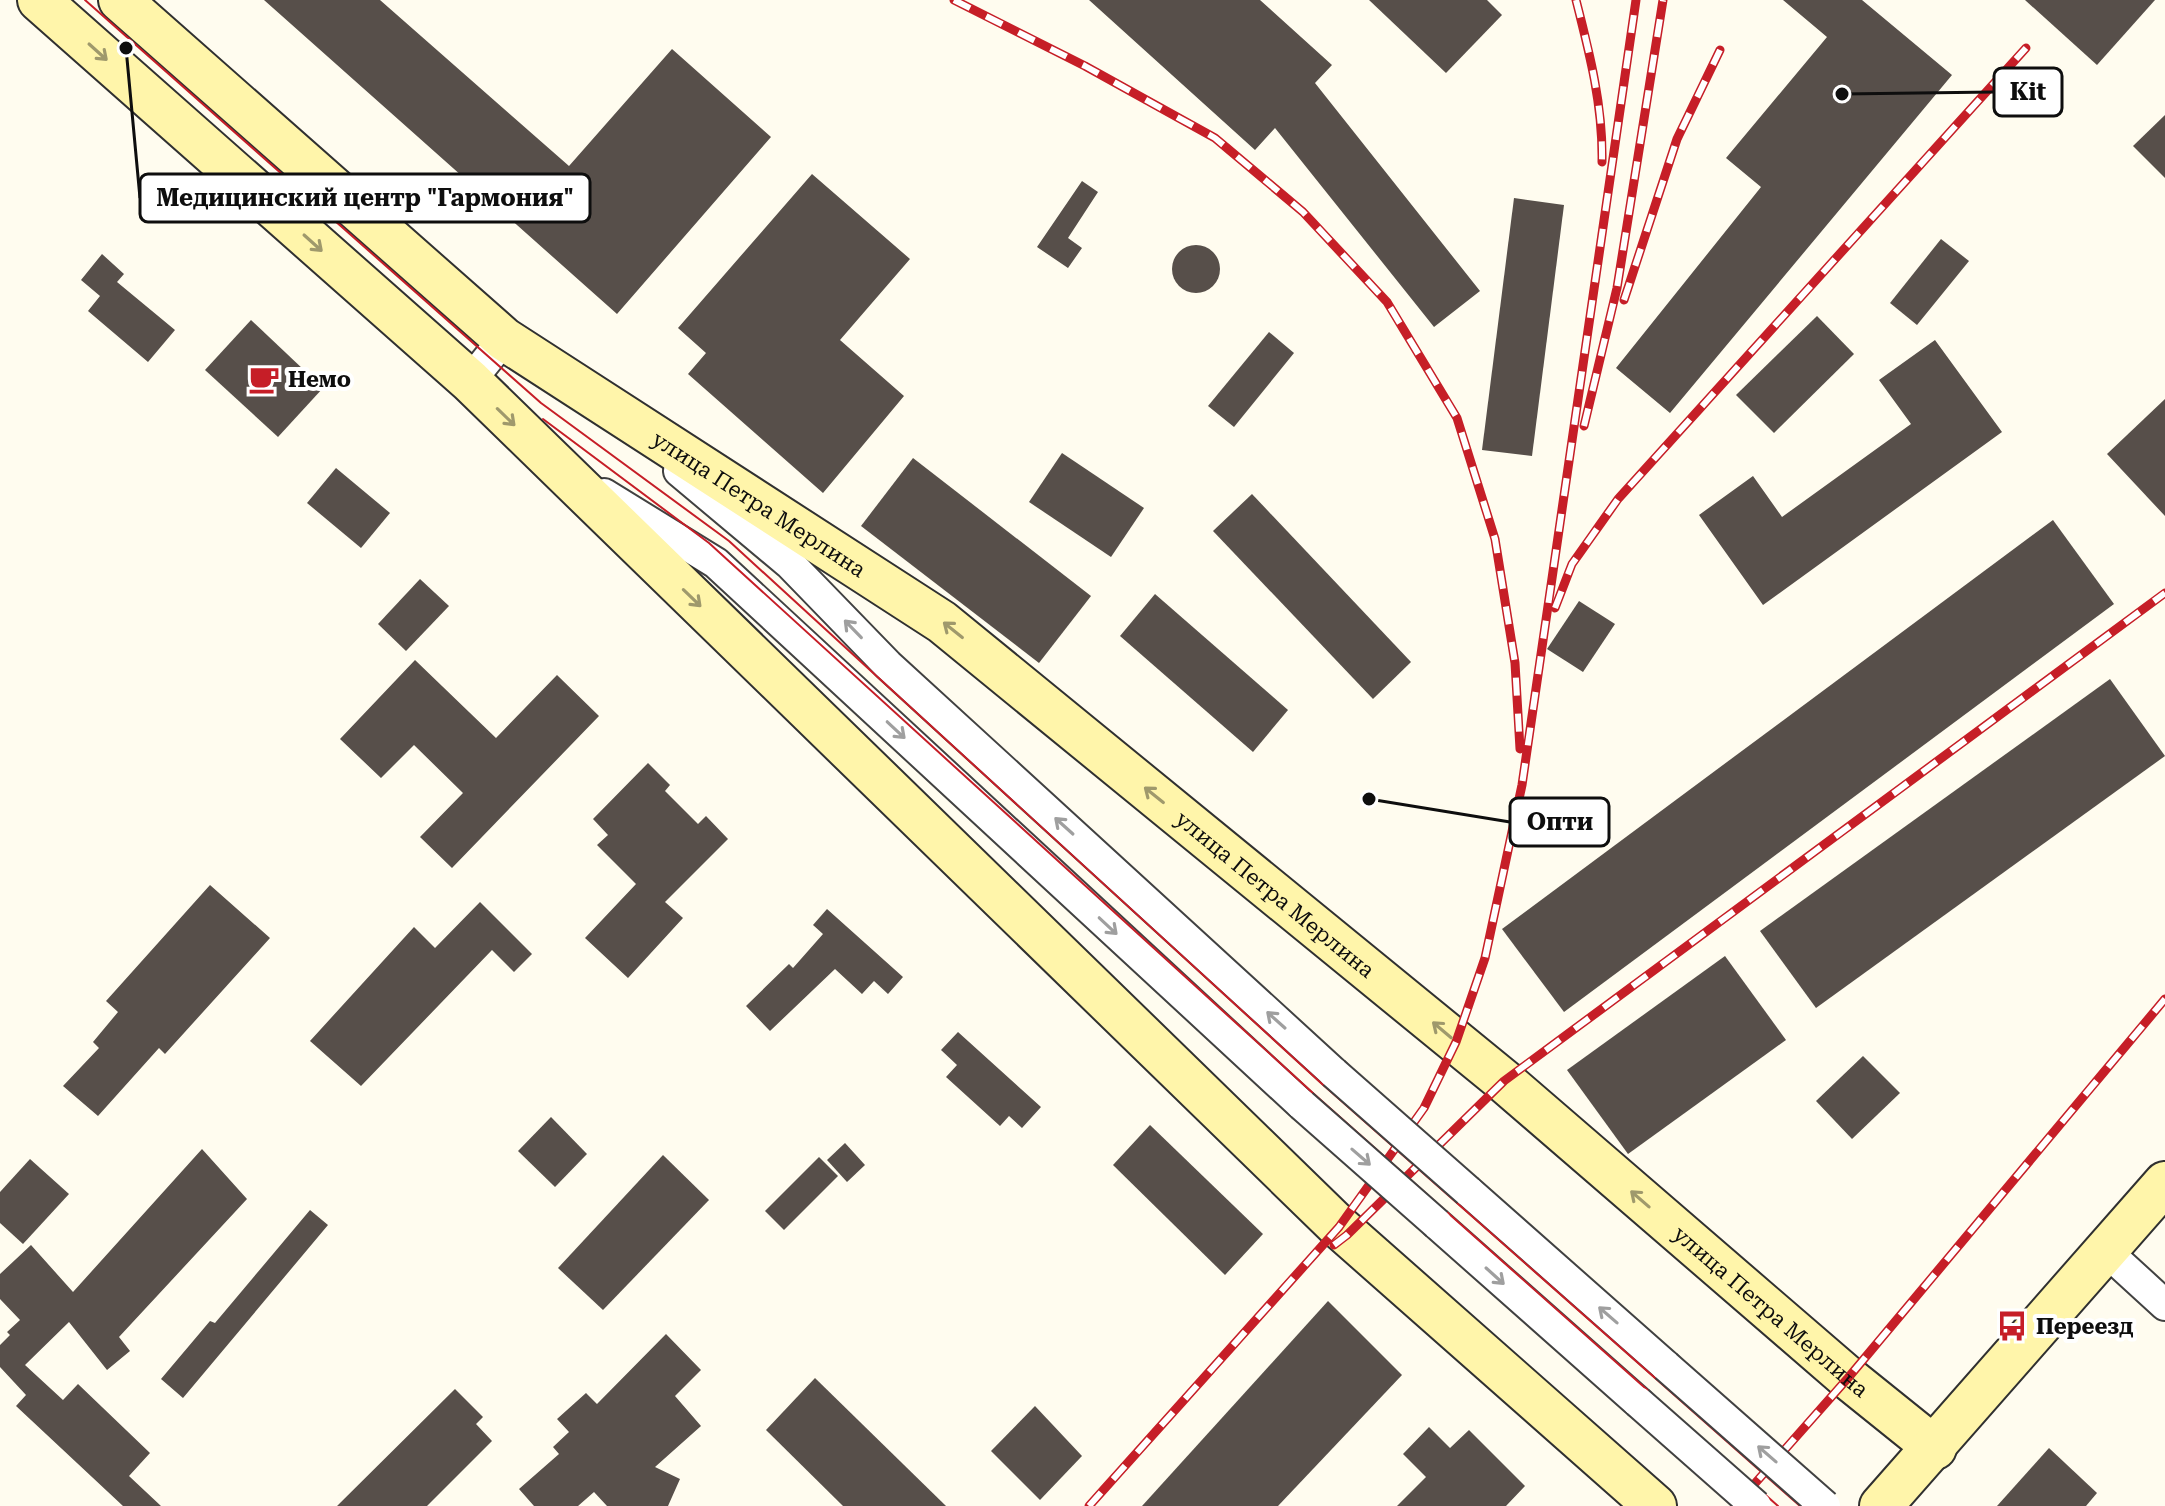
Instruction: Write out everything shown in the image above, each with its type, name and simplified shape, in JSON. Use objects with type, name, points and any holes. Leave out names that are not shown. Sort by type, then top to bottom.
[{"type":"main road","points":[[39,0],[470,381],[1339,1227],[1655,1506]]},
{"type":"main road","name":"улица Петра Мерлина","points":[[120,0],[504,339],[942,622],[1504,1081],[1836,1367],[1935,1448]]},
{"type":"main road","points":[[1881,1506],[2165,1183]]},
{"type":"street","points":[[470,381],[504,339]]},
{"type":"street","name":"улица Петра Мерлина","points":[[579,388],[790,564],[888,665],[1334,1073],[1825,1506]]},
{"type":"street","points":[[553,462],[716,563],[1302,1105],[1756,1506]]},
{"type":"street","points":[[2106,1251],[2165,1305]]},
{"type":"building","points":[[264,0],[380,0],[569,166],[672,49],[771,137],[617,314]]},
{"type":"building","points":[[1089,0],[1260,0],[1332,65],[1315,83],[1480,291],[1434,327],[1275,128],[1255,150]]},
{"type":"building","points":[[1369,0],[1487,0],[1502,15],[1446,73]]},
{"type":"building","points":[[1783,0],[1862,0],[1952,75],[1670,413],[1616,368],[1761,187],[1726,158],[1827,37]]},
{"type":"building","points":[[2025,0],[2155,0],[2097,65]]},
{"type":"building","points":[[2165,115],[2165,178],[2133,146]]},
{"type":"building","points":[[812,174],[910,259],[840,340],[904,396],[823,493],[688,374],[706,353],[678,328]]},
{"type":"building","points":[[1082,181],[1098,192],[1068,238],[1082,248],[1068,268],[1037,247]]},
{"type":"building","points":[[1514,198],[1564,205],[1532,456],[1482,450]]},
{"type":"building","points":[[1941,239],[1969,261],[1917,325],[1890,303]]},
{"type":"building","points":[[1196,245],[1213,252],[1220,269],[1213,286],[1196,293],[1179,286],[1172,269],[1179,252]]},
{"type":"building","points":[[102,254],[124,274],[117,282],[175,330],[148,362],[88,311],[100,296],[81,280]]},
{"type":"building","points":[[1817,316],[1854,354],[1774,433],[1736,395]]},
{"type":"building","name":"Немо","points":[[251,320],[323,388],[278,437],[205,370]]},
{"type":"building","points":[[1269,332],[1294,353],[1234,427],[1208,406]]},
{"type":"building","points":[[1935,340],[2002,432],[1763,605],[1699,515],[1753,476],[1782,517],[1911,424],[1879,380]]},
{"type":"building","points":[[2165,399],[2165,516],[2107,454]]},
{"type":"building","points":[[1062,453],[1144,508],[1111,557],[1029,502]]},
{"type":"building","points":[[913,458],[1091,596],[1039,663],[861,526]]},
{"type":"building","points":[[336,468],[390,513],[361,548],[307,503]]},
{"type":"building","points":[[1252,494],[1411,662],[1373,699],[1213,531]]},
{"type":"building","points":[[2053,520],[2114,604],[1564,1012],[1502,929]]},
{"type":"building","points":[[420,579],[449,606],[406,651],[378,624]]},
{"type":"building","points":[[1155,594],[1288,710],[1253,752],[1120,636]]},
{"type":"building","points":[[1579,601],[1615,624],[1583,672],[1547,649]]},
{"type":"building","points":[[415,660],[496,738],[557,675],[599,716],[452,868],[420,837],[463,793],[414,745],[381,778],[340,739]]},
{"type":"building","points":[[2110,679],[2165,756],[1816,1008],[1760,931]]},
{"type":"building","points":[[648,763],[670,785],[665,791],[698,824],[706,816],[728,839],[665,902],[683,918],[628,978],[585,938],[636,884],[597,845],[608,835],[593,819]]},
{"type":"building","points":[[210,885],[270,938],[165,1054],[159,1048],[98,1116],[63,1086],[99,1048],[93,1042],[118,1012],[106,1001]]},
{"type":"building","points":[[480,902],[532,954],[514,972],[492,950],[361,1086],[310,1041],[414,927],[435,948]]},
{"type":"building","points":[[827,909],[903,977],[888,994],[874,981],[862,994],[835,969],[770,1031],[746,1006],[789,964],[793,968],[823,934],[813,925]]},
{"type":"building","points":[[1725,956],[1786,1040],[1628,1154],[1567,1070]]},
{"type":"building","points":[[958,1032],[1041,1107],[1022,1128],[1009,1116],[1000,1126],[946,1077],[957,1065],[941,1050]]},
{"type":"building","points":[[1863,1056],[1900,1093],[1852,1139],[1816,1101]]},
{"type":"building","points":[[551,1117],[587,1154],[555,1187],[518,1151]]},
{"type":"building","points":[[1150,1125],[1263,1234],[1225,1275],[1113,1165]]},
{"type":"building","points":[[845,1143],[865,1165],[847,1182],[827,1160]]},
{"type":"building","points":[[202,1149],[247,1199],[119,1337],[130,1351],[107,1370],[69,1322],[25,1365],[63,1400],[78,1384],[150,1453],[129,1476],[161,1506],[123,1506],[16,1406],[26,1395],[0,1367],[0,1345],[10,1335],[7,1332],[20,1320],[0,1299],[0,1274],[31,1245],[73,1292]]},
{"type":"building","points":[[663,1155],[709,1200],[603,1310],[558,1268]]},
{"type":"building","points":[[819,1157],[838,1176],[784,1230],[765,1211]]},
{"type":"building","points":[[30,1159],[69,1194],[23,1244],[0,1223],[0,1192]]},
{"type":"building","points":[[310,1210],[328,1225],[183,1398],[161,1379],[210,1321],[215,1323]]},
{"type":"building","points":[[1328,1301],[1402,1375],[1278,1506],[1142,1506]]},
{"type":"building","points":[[666,1334],[701,1370],[675,1396],[701,1426],[655,1467],[680,1479],[668,1506],[607,1506],[594,1492],[578,1506],[534,1506],[519,1489],[559,1454],[553,1447],[569,1432],[557,1419],[586,1393],[597,1404]]},
{"type":"building","points":[[815,1378],[946,1506],[843,1506],[766,1430]]},
{"type":"building","points":[[455,1389],[483,1417],[476,1424],[492,1441],[427,1506],[337,1506]]},
{"type":"building","points":[[1035,1406],[1082,1456],[1040,1500],[991,1451]]},
{"type":"building","points":[[1429,1427],[1450,1448],[1469,1430],[1525,1486],[1506,1506],[1397,1506],[1426,1477],[1403,1454]]},
{"type":"building","points":[[2049,1448],[2097,1493],[2086,1506],[1997,1506]]},
{"type":"tram line","points":[[85,0],[541,403],[729,541],[1321,1083],[1800,1506]]},
{"type":"tram line","points":[[543,419],[709,543],[1314,1094],[1778,1506]]},
{"type":"railway","points":[[954,0],[1085,66],[1215,138],[1303,212],[1387,302],[1457,418],[1495,539],[1515,663],[1520,749]]},
{"type":"railway","points":[[1576,0],[1598,101],[1602,162]]},
{"type":"railway","points":[[1089,1506],[1339,1227],[1424,1108],[1456,1042],[1485,958],[1522,785],[1636,0]]},
{"type":"railway","points":[[1584,426],[1617,288],[1663,0]]},
{"type":"railway","points":[[1555,608],[1572,564],[1618,499],[2026,48]]},
{"type":"railway","points":[[1624,300],[1677,139],[1720,50]]},
{"type":"railway","points":[[1334,1245],[1504,1081],[2165,593]]},
{"type":"railway","points":[[1735,1506],[1848,1378],[2165,999]]},
{"type":"place","name":"Медицинский центр \"Гармония\"","points":[[126,48]]},
{"type":"place","name":"Kit","points":[[1842,94]]},
{"type":"place","name":"Немо","points":[[264,379]]},
{"type":"place","name":"Опти","points":[[1369,799]]},
{"type":"place","name":"Переезд","points":[[2012,1326]]}]
